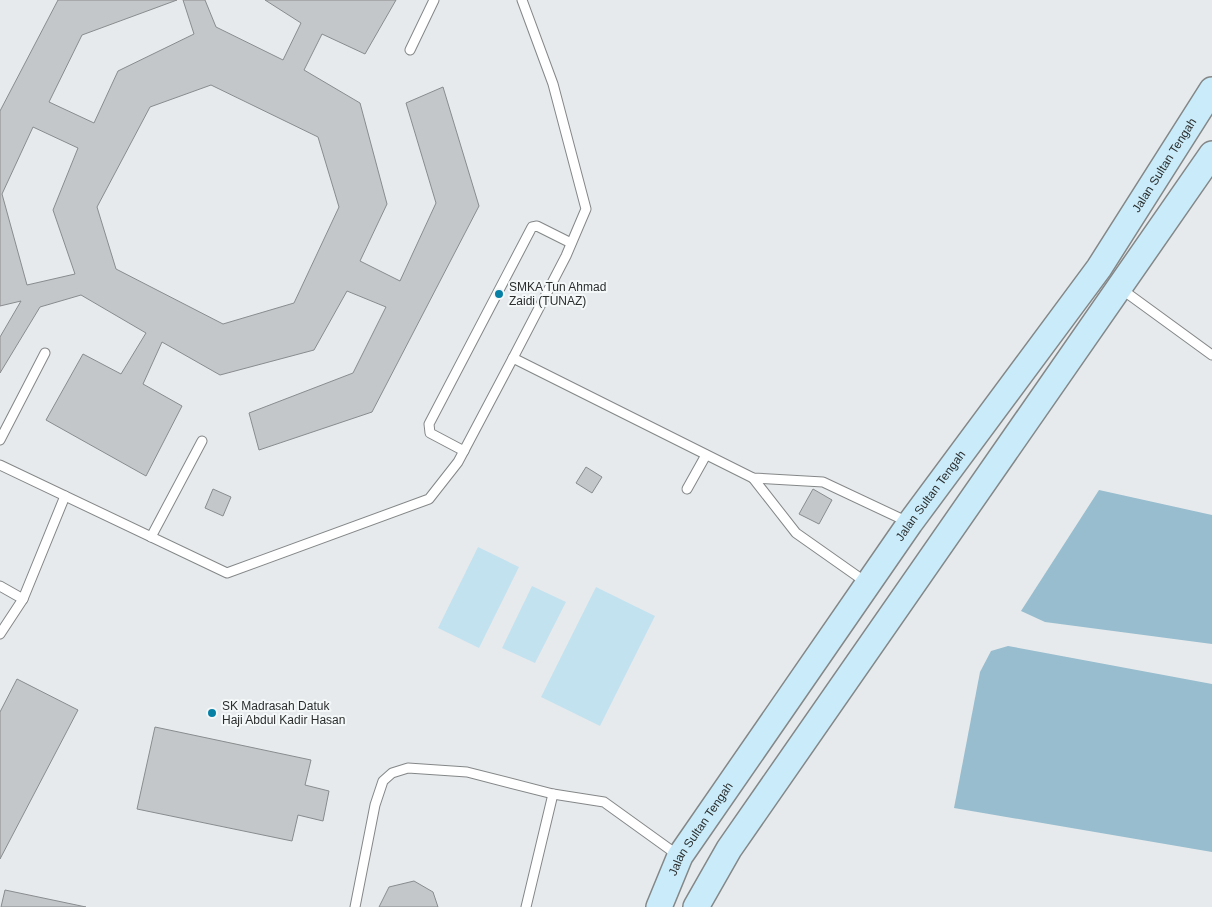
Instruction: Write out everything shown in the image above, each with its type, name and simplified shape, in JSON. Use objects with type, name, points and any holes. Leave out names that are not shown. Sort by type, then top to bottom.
[{"type":"main road","name":"Jalan Sultan Tengah","points":[[659,907],[680,856],[910,523],[1099,268],[1212,90]]},
{"type":"main road","points":[[696,907],[729,850],[1212,154]]},
{"type":"lane","points":[[410,50],[434,0]]},
{"type":"lane","points":[[0,465],[227,573],[429,499],[458,462],[566,256],[586,209],[553,84],[522,0]]},
{"type":"lane","points":[[464,450],[430,433],[429,424],[532,227],[536,226],[571,243]]},
{"type":"lane","points":[[1120,288],[1212,355]]},
{"type":"lane","points":[[0,440],[45,353]]},
{"type":"lane","points":[[513,358],[753,478],[824,482],[910,523]]},
{"type":"lane","points":[[151,537],[202,441]]},
{"type":"lane","points":[[687,490],[706,454]]},
{"type":"lane","points":[[753,478],[796,533],[868,583]]},
{"type":"lane","points":[[0,634],[23,599],[65,496]]},
{"type":"lane","points":[[0,586],[23,599]]},
{"type":"lane","points":[[355,907],[375,805],[383,781],[392,773],[408,768],[467,772],[552,794],[604,802],[680,856]]},
{"type":"lane","points":[[526,907],[552,794]]},
{"type":"shaded area","points":[[1099,490],[1212,515],[1212,644],[1045,622],[1021,611]]},
{"type":"shaded area","points":[[478,547],[519,567],[479,648],[438,628]]},
{"type":"shaded area","points":[[532,586],[566,602],[535,663],[502,648]]},
{"type":"shaded area","points":[[596,587],[655,616],[600,726],[541,697]]},
{"type":"shaded area","points":[[1008,646],[1212,684],[1212,852],[954,808],[980,672],[991,651]]},
{"type":"building","points":[[58,0],[177,0],[82,35],[49,102],[94,123],[118,71],[194,34],[183,0],[205,0],[216,27],[283,60],[301,23],[265,0],[396,0],[365,54],[322,34],[304,70],[360,103],[387,204],[360,261],[400,281],[436,203],[406,103],[443,87],[479,206],[372,412],[259,450],[249,413],[353,373],[386,307],[347,291],[314,350],[220,375],[162,342],[143,384],[182,406],[146,476],[46,420],[83,354],[121,374],[146,333],[81,295],[40,307],[0,373],[0,337],[21,301],[0,306],[0,111]],"holes":[[[211,85],[318,137],[339,207],[294,303],[223,324],[116,269],[97,207],[150,107]],[[33,127],[78,148],[53,210],[75,274],[27,285],[2,194]]]},
{"type":"building","points":[[586,467],[602,477],[592,493],[576,483]]},
{"type":"building","points":[[213,489],[231,497],[223,516],[205,508]]},
{"type":"building","points":[[813,489],[832,500],[819,524],[799,514]]},
{"type":"building","points":[[17,679],[78,710],[0,859],[0,712]]},
{"type":"building","points":[[155,727],[311,760],[305,785],[329,791],[323,821],[298,815],[292,841],[137,809]]},
{"type":"building","points":[[414,881],[433,892],[438,907],[379,907],[389,887]]},
{"type":"building","points":[[5,890],[86,907],[1,907]]},
{"type":"place","name":"SMKA Tun Ahmad Zaidi (TUNAZ)","points":[[499,294]]},
{"type":"place","name":"SK Madrasah Datuk Haji Abdul Kadir Hasan","points":[[212,713]]}]
